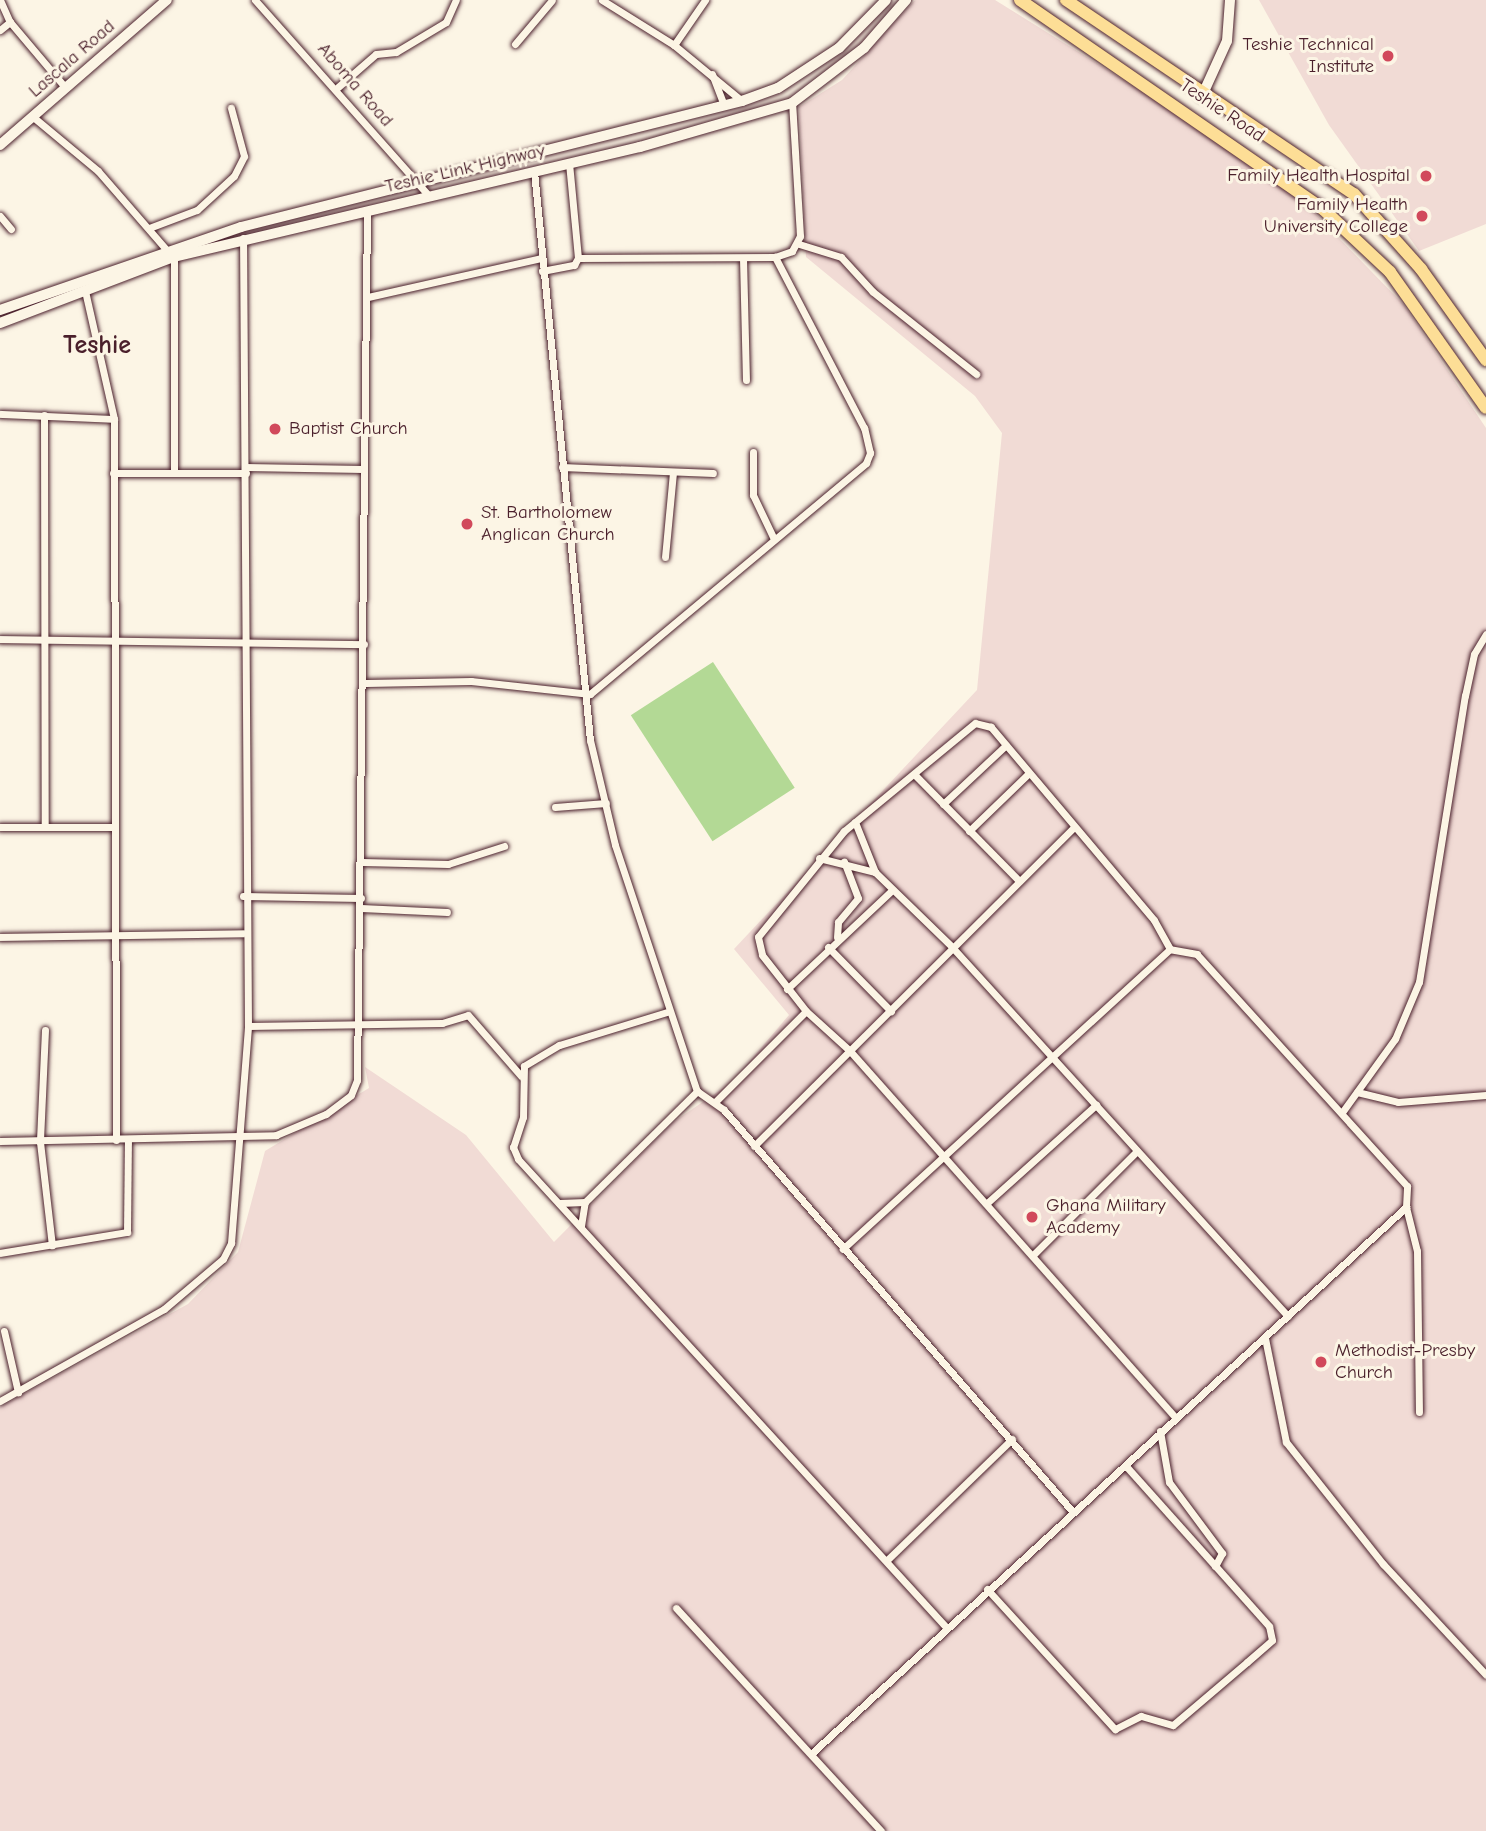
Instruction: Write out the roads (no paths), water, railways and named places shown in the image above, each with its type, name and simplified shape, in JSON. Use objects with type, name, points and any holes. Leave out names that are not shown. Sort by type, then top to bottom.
[{"type":"main road","name":"Teshie Link Highway","points":[[0,310],[169,252],[423,189],[742,101],[778,88],[839,48],[887,0]]},
{"type":"main road","name":"Teshie Link Highway","points":[[0,323],[85,291],[169,252],[367,209],[423,189],[569,163],[792,103],[864,48],[906,0]]},
{"type":"main road","name":"Teshie Road","points":[[1020,0],[1323,209],[1390,272],[1486,408]]},
{"type":"main road","name":"Teshie Road","points":[[1066,0],[1202,96],[1330,177],[1379,218],[1486,360]]},
{"type":"street","name":"Lascala Road","points":[[2,139],[167,0]]},
{"type":"street","name":"Aboma Road","points":[[256,0],[338,87],[423,189]]},
{"type":"street","points":[[338,87],[376,54],[396,52],[446,22],[456,0]]},
{"type":"street","points":[[515,44],[552,0]]},
{"type":"street","points":[[602,0],[674,45],[712,73],[742,101]]},
{"type":"street","points":[[674,45],[705,0]]},
{"type":"street","points":[[1202,96],[1227,41],[1230,0]]},
{"type":"street","points":[[4,1],[10,22],[65,87]]},
{"type":"street","points":[[0,30],[10,22]]},
{"type":"street","points":[[712,73],[723,106]]},
{"type":"street","points":[[792,103],[799,244]]},
{"type":"street","points":[[149,228],[197,210],[234,176],[244,156],[231,108]]},
{"type":"street","points":[[32,116],[98,171],[169,252],[174,472]]},
{"type":"street","points":[[542,271],[574,265],[578,258],[569,163]]},
{"type":"street","points":[[534,171],[562,467],[590,694],[590,740],[667,1012],[697,1091],[716,1101],[1073,1512]]},
{"type":"street","points":[[0,1142],[240,1140],[300,1126],[351,1094],[361,1023],[366,683],[363,469],[368,298],[367,209]]},
{"type":"street","points":[[0,216],[11,229]]},
{"type":"street","points":[[0,1401],[139,1326],[223,1259],[231,1243],[248,1026],[243,933],[246,470],[243,237]]},
{"type":"street","points":[[578,258],[775,257],[799,244],[841,257],[873,292],[976,374]]},
{"type":"street","points":[[366,683],[471,681],[590,694],[870,453],[864,428],[775,257]]},
{"type":"street","points":[[368,298],[541,258]]},
{"type":"street","points":[[743,258],[746,380]]},
{"type":"street","points":[[85,291],[114,419],[114,827],[119,936],[116,1140]]},
{"type":"street","points":[[0,414],[114,419]]},
{"type":"street","points":[[44,415],[47,639],[45,826]]},
{"type":"street","points":[[753,452],[753,495],[773,537]]},
{"type":"street","points":[[562,467],[713,473]]},
{"type":"street","points":[[113,473],[363,469]]},
{"type":"street","points":[[665,557],[673,472]]},
{"type":"street","points":[[1343,1111],[1395,1039],[1419,982],[1465,696],[1474,654],[1486,634]]},
{"type":"street","points":[[0,639],[114,640],[244,646],[364,644]]},
{"type":"street","points":[[1170,949],[1154,920],[1073,828],[991,727],[975,723],[855,822],[819,858],[758,937],[762,954],[806,1011],[850,1051],[1175,1417]]},
{"type":"street","points":[[943,804],[1006,745]]},
{"type":"street","points":[[969,831],[1029,773]]},
{"type":"street","points":[[915,775],[1019,881]]},
{"type":"street","points":[[555,807],[606,803]]},
{"type":"street","points":[[855,822],[875,872],[891,891],[953,947],[1288,1316]]},
{"type":"street","points":[[0,827],[114,827]]},
{"type":"street","points":[[754,1146],[1073,828]]},
{"type":"street","points":[[362,862],[447,864],[504,846]]},
{"type":"street","points":[[819,858],[844,862],[875,872]]},
{"type":"street","points":[[837,937],[838,922],[858,898],[844,862]]},
{"type":"street","points":[[787,989],[837,937],[891,891]]},
{"type":"street","points":[[243,896],[361,898]]},
{"type":"street","points":[[361,908],[447,912]]},
{"type":"street","points":[[0,937],[243,933]]},
{"type":"street","points":[[828,947],[891,1011]]},
{"type":"street","points":[[843,1250],[942,1153],[1170,949]]},
{"type":"street","points":[[1170,949],[1197,954],[1343,1111],[1408,1186],[1406,1207],[1418,1251],[1419,1412]]},
{"type":"street","points":[[716,1101],[806,1011]]},
{"type":"street","points":[[667,1012],[559,1045],[533,1057],[521,1076],[523,1117],[513,1147],[559,1203],[887,1559],[946,1627]]},
{"type":"street","points":[[248,1026],[442,1023],[468,1015],[521,1076]]},
{"type":"street","points":[[45,1030],[40,1142],[52,1245]]},
{"type":"street","points":[[581,1226],[585,1202],[697,1091]]},
{"type":"street","points":[[1357,1092],[1398,1102],[1486,1095]]},
{"type":"street","points":[[987,1203],[1096,1105]]},
{"type":"street","points":[[0,1253],[127,1232],[128,1141]]},
{"type":"street","points":[[1033,1255],[1137,1151]]},
{"type":"street","points":[[559,1203],[585,1202]]},
{"type":"street","points":[[812,1753],[987,1589],[1127,1467],[1175,1417],[1406,1207]]},
{"type":"street","points":[[4,1331],[18,1392]]},
{"type":"street","points":[[1265,1338],[1286,1442],[1383,1564],[1486,1675]]},
{"type":"street","points":[[1160,1431],[1169,1482],[1222,1553],[1216,1566]]},
{"type":"street","points":[[887,1559],[1012,1439]]},
{"type":"street","points":[[987,1589],[1115,1729],[1147,1715],[1174,1726],[1272,1640],[1269,1626],[1127,1467]]},
{"type":"street","points":[[676,1608],[881,1831]]},
{"type":"place","name":"Teshie Technical Institute","points":[[1388,56]]},
{"type":"place","name":"Family Health Hospital","points":[[1426,176]]},
{"type":"place","name":"Family Health University College","points":[[1422,216]]},
{"type":"place","name":"Baptist Church","points":[[275,429]]},
{"type":"place","name":"St. Bartholomew Anglican Church","points":[[467,524]]},
{"type":"place","name":"Ghana Military Academy","points":[[1032,1217]]},
{"type":"place","name":"Methodist-Presby Church","points":[[1321,1362]]},
{"type":"district","name":"Teshie","points":[[97,346]]}]
